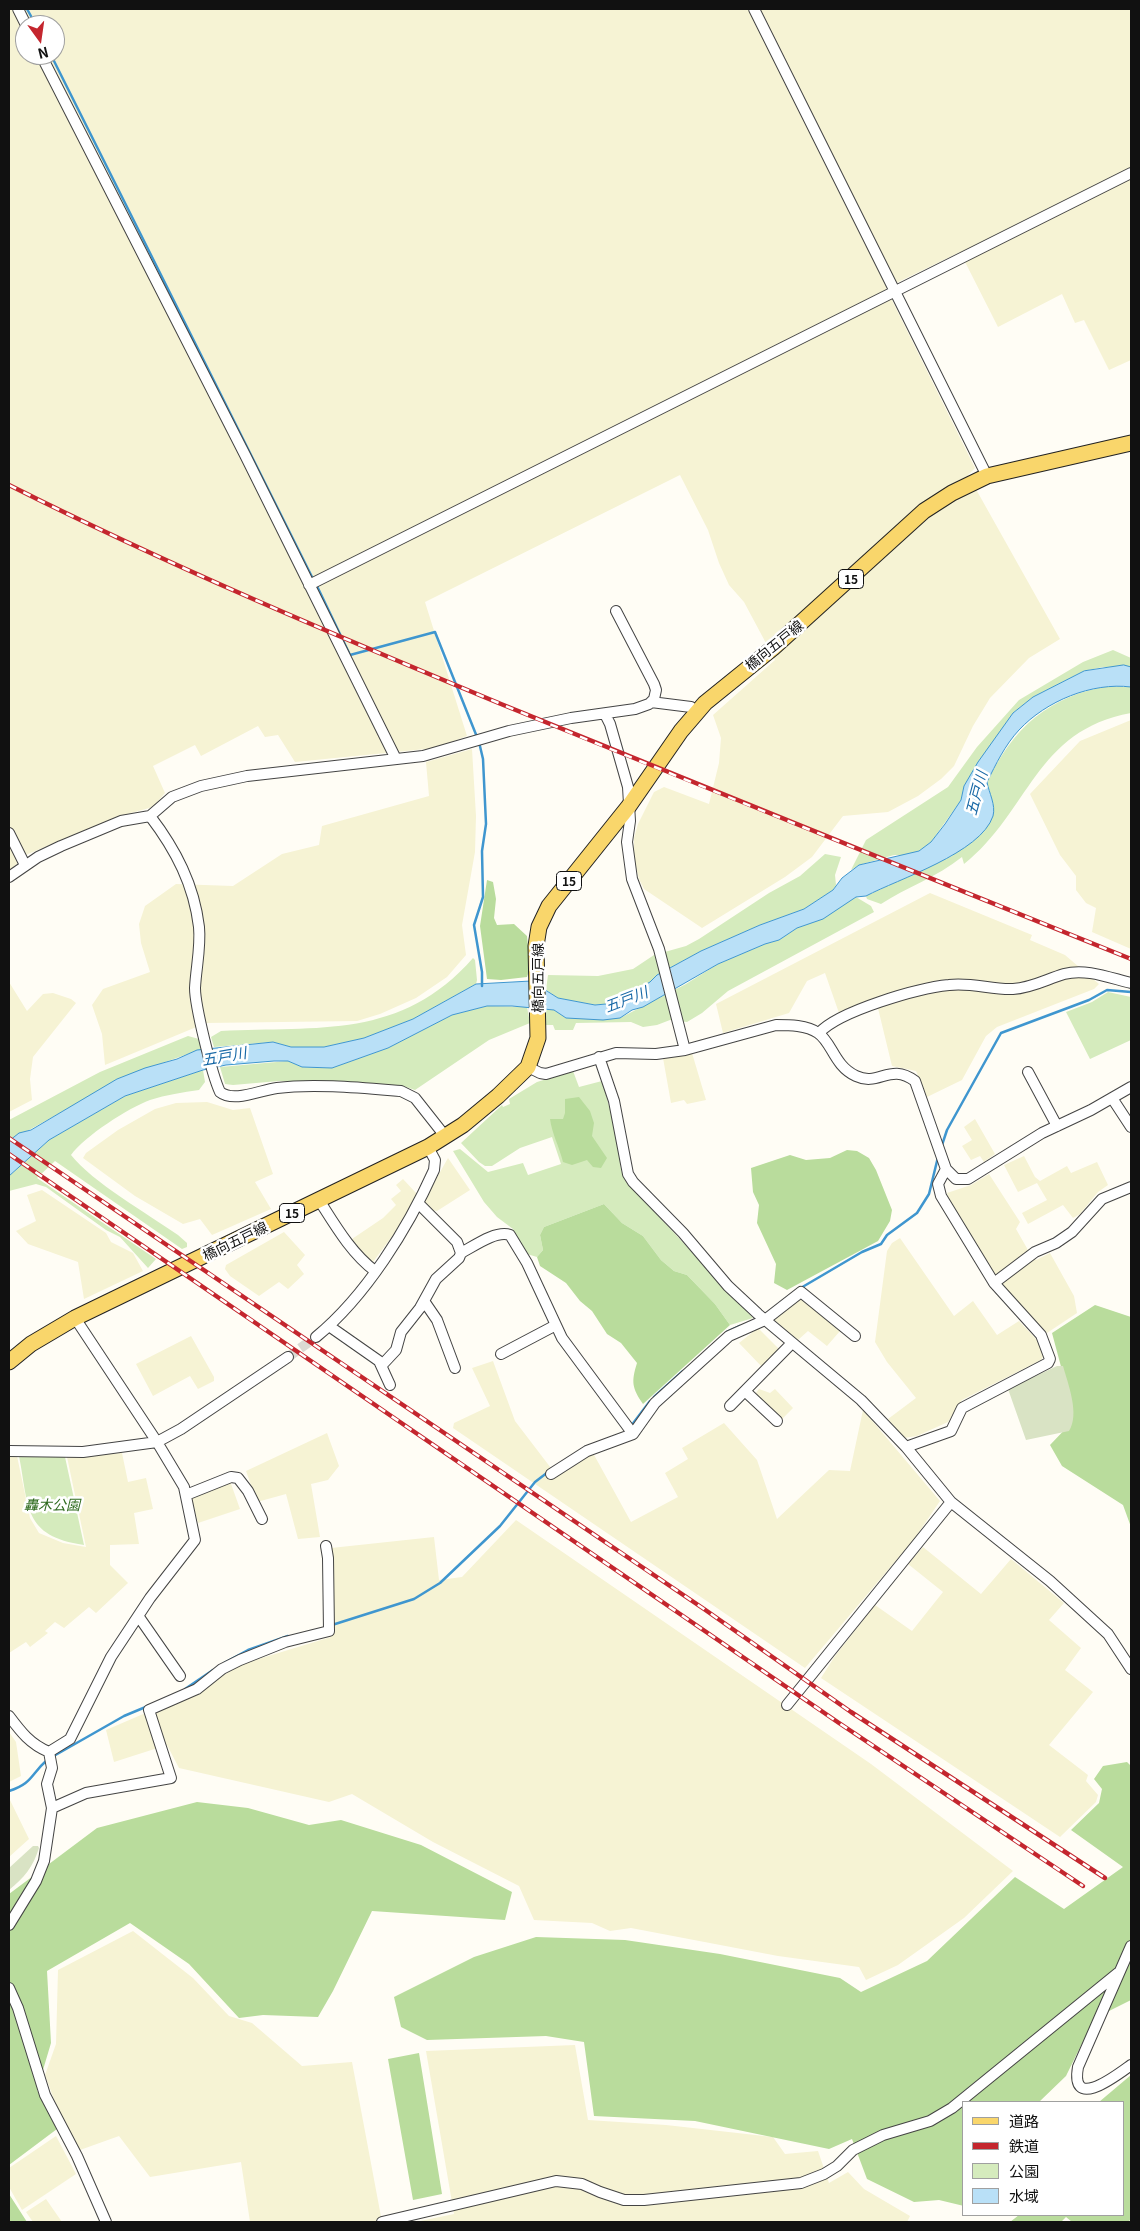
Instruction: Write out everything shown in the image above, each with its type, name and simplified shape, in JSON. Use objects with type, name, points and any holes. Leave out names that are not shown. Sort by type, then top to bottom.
[{"type":"main road","name":"橋向五戸線","points":[[9,1362],[31,1344],[75,1318],[428,1147],[463,1125],[498,1096],[528,1067],[535,1051],[538,1028],[536,946],[539,928],[550,906],[629,806],[696,712],[719,689],[773,648],[819,608],[924,511],[952,493],[987,476],[1131,443]]},
{"type":"street","points":[[754,9],[987,476]]},
{"type":"street","points":[[46,65],[396,759]]},
{"type":"street","points":[[309,585],[1131,173]]},
{"type":"street","points":[[616,611],[654,684],[656,690],[651,702]]},
{"type":"street","points":[[9,877],[25,865],[61,846],[121,821],[150,816],[172,797],[201,786],[284,771],[423,756],[509,731],[572,718],[635,709],[651,702],[690,707],[696,712]]},
{"type":"street","points":[[605,714],[610,724],[628,787],[630,821],[627,842],[632,879],[659,949],[685,1050]]},
{"type":"street","points":[[150,816],[184,867],[193,897],[199,928],[195,991],[217,1086],[225,1096],[238,1096],[278,1088],[401,1091],[415,1098],[445,1136]]},
{"type":"street","points":[[9,833],[25,865]]},
{"type":"street","points":[[819,1033],[826,1026],[840,1018],[918,991],[950,984],[1012,989],[1026,987],[1065,974],[1083,972],[1131,984]]},
{"type":"street","points":[[528,1067],[546,1074],[616,1053],[656,1054],[685,1050],[776,1025],[792,1025],[819,1033],[845,1069],[858,1077],[875,1079],[898,1072],[906,1074],[915,1081],[946,1169],[956,1179],[968,1179],[1042,1133],[1131,1087]]},
{"type":"street","points":[[599,1057],[614,1101],[628,1174],[728,1286],[765,1320],[861,1400],[906,1447],[951,1502],[1050,1581],[1108,1634],[1131,1669]]},
{"type":"street","points":[[1028,1072],[1057,1126]]},
{"type":"street","points":[[1112,1098],[1131,1127]]},
{"type":"street","points":[[316,1337],[329,1326],[361,1291],[418,1202],[434,1170],[435,1160],[428,1147]]},
{"type":"street","points":[[906,1447],[951,1431],[962,1408],[1048,1362],[1050,1359],[1041,1335],[994,1283],[941,1196],[938,1184],[946,1169]]},
{"type":"street","points":[[994,1283],[1035,1252],[1056,1243],[1072,1232],[1102,1198],[1131,1187]]},
{"type":"street","points":[[319,1200],[336,1227],[374,1271]]},
{"type":"street","points":[[418,1202],[457,1242],[461,1253]]},
{"type":"street","points":[[382,1365],[396,1350],[401,1332],[424,1301],[436,1279],[459,1258],[461,1253],[505,1233],[510,1235],[527,1263],[556,1325],[576,1357],[633,1434]]},
{"type":"street","points":[[551,1474],[587,1452],[633,1434],[654,1403],[729,1336],[765,1320],[802,1292],[855,1336]]},
{"type":"street","points":[[424,1301],[437,1320],[455,1368]]},
{"type":"street","points":[[49,1752],[70,1739],[74,1734],[82,1711],[112,1657],[166,1576],[195,1540],[184,1487],[157,1442],[75,1318]]},
{"type":"street","points":[[502,1354],[556,1325]]},
{"type":"street","points":[[329,1326],[382,1365],[390,1385]]},
{"type":"street","points":[[730,1406],[746,1392],[792,1343]]},
{"type":"street","points":[[9,1450],[83,1452],[157,1442],[181,1429],[288,1357]]},
{"type":"street","points":[[746,1392],[778,1421]]},
{"type":"street","points":[[186,1495],[231,1477],[238,1478],[248,1491],[262,1519]]},
{"type":"street","points":[[787,1705],[951,1502]]},
{"type":"street","points":[[52,1808],[86,1792],[172,1778],[149,1710],[197,1689],[222,1668],[240,1660],[285,1642],[329,1631],[328,1558],[326,1546]]},
{"type":"street","points":[[139,1616],[180,1676]]},
{"type":"street","points":[[9,1716],[29,1741],[49,1752]]},
{"type":"street","points":[[9,1925],[36,1881],[44,1861],[52,1808],[47,1784],[52,1768],[49,1752]]},
{"type":"street","points":[[1131,1946],[1078,2066],[1076,2078],[1078,2084],[1084,2088],[1100,2087],[1131,2065]]},
{"type":"street","points":[[382,2222],[556,2182],[582,2184],[624,2200],[801,2183],[824,2174],[837,2166],[853,2150],[883,2135],[930,2121],[952,2108],[1118,1973]]},
{"type":"street","points":[[9,1988],[18,2008],[45,2095],[77,2156],[106,2222]]},
{"type":"shaded area","points":[[9,9],[1131,9],[1131,360],[1109,370],[1084,320],[1075,323],[1062,294],[998,327],[960,252],[886,288],[975,468],[968,475],[1060,639],[1029,658],[990,698],[973,726],[954,766],[941,779],[918,796],[888,812],[843,816],[812,857],[785,877],[702,928],[644,889],[639,879],[634,859],[634,838],[638,824],[654,792],[664,787],[709,804],[719,763],[721,738],[713,715],[775,660],[744,602],[729,585],[708,530],[680,475],[425,602],[467,736],[436,748],[295,762],[278,735],[265,737],[258,726],[201,756],[195,745],[153,766],[165,793],[153,807],[120,816],[28,854],[9,871]]},
{"type":"shaded area","points":[[1131,720],[1131,949],[1092,932],[1096,908],[1086,903],[1076,890],[1076,876],[1060,855],[1030,794],[1080,741]]},
{"type":"shaded area","points":[[472,749],[476,816],[475,852],[462,925],[466,955],[447,977],[416,998],[380,1014],[357,1021],[206,1023],[105,1065],[102,1034],[92,1005],[103,989],[150,972],[141,943],[139,924],[145,906],[176,884],[233,886],[282,854],[319,845],[322,826],[429,796],[426,762]]},
{"type":"shaded area","points":[[930,893],[1032,935],[1030,940],[1065,955],[1099,984],[1094,989],[997,1027],[986,1036],[962,1080],[927,1097],[916,1071],[892,1066],[876,1000],[839,1013],[825,973],[807,981],[789,1013],[723,1033],[716,1004]]},
{"type":"shaded area","points":[[9,982],[27,1011],[43,994],[53,993],[71,999],[76,1003],[33,1057],[30,1079],[32,1100],[9,1112]]},
{"type":"shaded area","points":[[692,1053],[706,1100],[687,1104],[684,1100],[671,1103],[663,1058]]},
{"type":"shaded area","points":[[207,1102],[233,1110],[250,1108],[273,1174],[255,1182],[271,1209],[212,1235],[200,1219],[183,1224],[135,1196],[83,1158],[86,1153],[118,1130],[155,1109],[176,1103]]},
{"type":"shaded area","points":[[975,1119],[995,1154],[984,1162],[980,1156],[971,1160],[962,1146],[972,1140],[964,1127]]},
{"type":"shaded area","points":[[1024,1156],[1035,1177],[1040,1181],[1067,1166],[1071,1173],[1097,1162],[1108,1185],[1098,1192],[1080,1214],[1073,1218],[1063,1205],[1028,1224],[1022,1213],[1047,1200],[1037,1183],[1018,1192],[1004,1165]]},
{"type":"shaded area","points":[[448,1158],[470,1190],[437,1211],[430,1210],[423,1202]]},
{"type":"shaded area","points":[[989,1174],[1020,1222],[1016,1229],[1028,1250],[1036,1260],[1050,1253],[1074,1296],[1077,1313],[1047,1333],[1004,1289],[949,1199],[947,1193],[971,1185]]},
{"type":"shaded area","points":[[403,1179],[417,1194],[402,1223],[373,1262],[370,1262],[352,1239],[383,1218],[396,1205],[391,1199],[401,1191],[396,1185]]},
{"type":"shaded area","points":[[42,1190],[106,1233],[111,1242],[133,1253],[143,1271],[84,1299],[78,1262],[28,1244],[16,1231],[36,1221],[27,1195]]},
{"type":"shaded area","points":[[284,1232],[305,1255],[297,1265],[304,1274],[288,1289],[279,1282],[259,1296],[230,1276],[225,1269],[226,1265]]},
{"type":"shaded area","points":[[900,1238],[954,1316],[973,1301],[997,1335],[1019,1321],[1038,1341],[1045,1354],[1041,1360],[962,1400],[948,1422],[917,1436],[904,1438],[888,1419],[916,1398],[887,1362],[875,1342],[887,1251],[892,1243]]},
{"type":"shaded area","points":[[802,1299],[840,1331],[827,1346],[808,1331],[798,1340],[773,1319],[797,1300]]},
{"type":"shaded area","points":[[758,1328],[780,1350],[763,1368],[739,1343]]},
{"type":"shaded area","points":[[191,1336],[214,1377],[214,1381],[198,1389],[190,1376],[153,1396],[136,1364]]},
{"type":"shaded area","points":[[493,1361],[515,1421],[557,1476],[593,1453],[631,1522],[678,1497],[665,1473],[688,1459],[682,1448],[724,1423],[757,1460],[777,1519],[829,1470],[850,1471],[863,1410],[940,1501],[915,1538],[805,1668],[453,1428],[454,1423],[490,1406],[472,1368]]},
{"type":"shaded area","points":[[759,1389],[770,1393],[775,1389],[793,1408],[781,1420],[755,1394]]},
{"type":"shaded area","points":[[327,1433],[339,1466],[328,1480],[311,1484],[320,1537],[298,1539],[286,1494],[257,1502],[246,1471]]},
{"type":"shaded area","points":[[122,1453],[128,1482],[146,1478],[153,1509],[134,1513],[139,1544],[110,1545],[110,1565],[128,1583],[96,1613],[89,1607],[64,1628],[55,1622],[45,1631],[48,1633],[30,1647],[26,1642],[9,1653],[9,1456],[17,1456],[30,1518],[39,1533],[63,1543],[86,1547],[67,1457]]},
{"type":"shaded area","points":[[230,1481],[240,1509],[198,1523],[191,1497]]},
{"type":"shaded area","points":[[516,1520],[871,1764],[1013,1871],[964,1918],[898,1965],[866,1980],[859,1967],[778,1956],[631,1928],[610,1931],[592,1923],[534,1920],[519,1886],[433,1842],[352,1794],[329,1802],[179,1768],[167,1745],[114,1762],[106,1730],[199,1690],[242,1664],[331,1637],[334,1614],[331,1548],[434,1537],[439,1580],[462,1577]]},
{"type":"shaded area","points":[[923,1547],[981,1594],[1011,1559],[1064,1603],[1049,1620],[1081,1648],[1065,1670],[1093,1692],[1049,1745],[1088,1775],[1086,1781],[1098,1795],[1096,1802],[1060,1837],[821,1678],[835,1656],[875,1605],[912,1631],[943,1592],[908,1564]]},
{"type":"shaded area","points":[[9,1732],[16,1742],[21,1776],[9,1782]]},
{"type":"shaded area","points":[[9,1798],[29,1839],[9,1857]]},
{"type":"shaded area","points":[[133,1931],[193,1978],[229,2016],[252,2023],[302,2066],[352,2062],[382,2222],[250,2222],[241,2162],[150,2177],[119,2136],[80,2150],[59,2113],[45,2075],[56,2044],[58,1970]]},
{"type":"shaded area","points":[[575,2045],[588,2120],[666,2125],[773,2137],[785,2154],[818,2151],[829,2183],[848,2172],[864,2189],[910,2216],[907,2222],[415,2222],[454,2214],[426,2051]]},
{"type":"shaded area","points":[[56,2136],[76,2174],[22,2210],[9,2187],[9,2168]]},
{"type":"shaded area","points":[[46,2199],[62,2222],[33,2222],[26,2212]]},
{"type":"green space","points":[[1113,650],[1131,658],[1131,667],[1103,667],[1084,671],[1033,697],[1013,713],[964,786],[961,800],[931,842],[919,851],[908,855],[894,855],[859,865],[851,870],[866,840],[948,787],[977,747],[1019,700],[1083,662]]},
{"type":"green space","points":[[1110,686],[1131,687],[1131,713],[1099,722],[1074,737],[1053,755],[986,844],[964,864],[962,857],[881,904],[867,899],[866,896],[952,856],[993,803],[987,783],[997,763],[1008,746],[1035,717],[1069,697],[1089,690]]},
{"type":"green space","points":[[825,854],[841,857],[835,875],[836,885],[833,890],[804,909],[760,925],[701,951],[657,975],[650,982],[623,998],[606,1004],[595,1005],[558,998],[546,990],[548,975],[598,976],[633,969],[654,955],[686,946],[769,893],[800,876]]},
{"type":"green space","points":[[487,880],[493,882],[496,899],[494,918],[497,925],[514,924],[527,936],[530,968],[527,977],[501,980],[487,979],[480,926]]},
{"type":"green space","points":[[856,897],[871,906],[874,912],[728,991],[702,1013],[687,1022],[670,1020],[657,1025],[643,1027],[631,1022],[576,1023],[573,1030],[555,1030],[553,1025],[546,1025],[545,1009],[554,1010],[566,1018],[620,1018],[686,984],[718,964],[779,940],[797,928],[822,919]]},
{"type":"green space","points":[[473,958],[475,960],[476,984],[413,1019],[364,1038],[324,1047],[291,1047],[273,1042],[214,1047],[211,1037],[221,1031],[325,1027],[357,1023],[387,1016],[417,1003],[446,984]]},
{"type":"green space","points":[[1108,992],[1131,997],[1131,1040],[1090,1059],[1066,1012],[1092,1002]]},
{"type":"green space","points":[[487,1006],[527,1007],[530,1023],[489,1040],[415,1090],[403,1086],[279,1081],[233,1085],[225,1084],[220,1067],[288,1061],[302,1067],[332,1068],[388,1048],[452,1015]]},
{"type":"green space","points":[[188,1036],[199,1039],[202,1049],[117,1079],[107,1087],[9,1141],[9,1120],[100,1072]]},
{"type":"green space","points":[[203,1070],[205,1082],[199,1090],[162,1097],[141,1104],[96,1131],[71,1155],[106,1187],[178,1235],[187,1243],[187,1247],[182,1249],[55,1161],[37,1178],[156,1259],[148,1268],[120,1237],[106,1230],[46,1187],[36,1184],[9,1191],[9,1176],[49,1140],[125,1096]]},
{"type":"green space","points":[[573,1071],[579,1087],[602,1081],[617,1135],[621,1170],[625,1180],[753,1318],[730,1325],[715,1304],[687,1275],[674,1271],[661,1260],[643,1236],[622,1223],[604,1204],[544,1227],[540,1235],[543,1250],[537,1257],[527,1254],[513,1229],[497,1217],[484,1202],[453,1151],[460,1149],[488,1172],[523,1163],[528,1175],[561,1164],[552,1137],[520,1148],[492,1166],[485,1166],[479,1162],[461,1143],[502,1105],[503,1107],[510,1104],[509,1099],[537,1082]]},
{"type":"green space","points":[[579,1097],[590,1111],[594,1123],[592,1136],[607,1158],[601,1168],[593,1167],[587,1160],[572,1165],[563,1162],[552,1130],[550,1119],[563,1119],[565,1099]]},
{"type":"green space","points":[[847,1150],[857,1151],[869,1158],[876,1170],[892,1210],[890,1221],[878,1241],[787,1290],[774,1283],[776,1264],[757,1223],[759,1205],[753,1192],[751,1168],[790,1155],[806,1160],[830,1158]]},
{"type":"green space","points":[[604,1204],[622,1223],[643,1236],[661,1260],[674,1271],[687,1275],[715,1304],[730,1325],[643,1404],[637,1394],[633,1380],[637,1363],[621,1343],[607,1334],[592,1311],[580,1301],[566,1283],[540,1266],[537,1257],[543,1250],[540,1235],[544,1227]]},
{"type":"green space","points":[[1095,1305],[1131,1317],[1131,1527],[1123,1505],[1062,1466],[1050,1445],[1071,1423],[1067,1389],[1052,1333]]},
{"type":"green space","points":[[1057,1366],[1063,1366],[1070,1390],[1073,1408],[1072,1424],[1069,1431],[1026,1440],[1008,1389]]},
{"type":"green space","name":"轟木公園","points":[[19,1456],[65,1457],[84,1545],[64,1541],[39,1526],[32,1516],[28,1504]]},
{"type":"green space","points":[[1127,1762],[1131,1766],[1131,2000],[1105,2013],[1089,2029],[1066,2076],[1040,2101],[962,2101],[962,2206],[939,2200],[914,2202],[867,2179],[852,2139],[829,2149],[695,2121],[594,2116],[584,2042],[546,2036],[427,2040],[401,2027],[394,1997],[474,1957],[536,1937],[625,1940],[720,1954],[840,1978],[861,1992],[927,1961],[1015,1877],[1064,1909],[1123,1867],[1071,1830],[1099,1803],[1102,1789],[1094,1779],[1103,1766]]},
{"type":"green space","points":[[197,1802],[248,1808],[309,1825],[341,1820],[421,1845],[512,1892],[505,1920],[372,1911],[333,1991],[318,2017],[263,2015],[239,2018],[189,1964],[130,1923],[47,1971],[51,2043],[37,2090],[57,2129],[9,2165],[9,1894],[97,1828]]},
{"type":"green space","points":[[33,1846],[38,1846],[39,1848],[34,1861],[24,1876],[9,1890],[9,1868]]},
{"type":"green space","points":[[419,2053],[442,2194],[413,2200],[388,2059]]},
{"type":"green space","points":[[1131,2075],[1131,2219],[1128,2222],[1072,2222],[1066,2217],[1061,2222],[1010,2222],[1018,2216],[1125,2216],[1125,2101],[1100,2101]]},
{"type":"green space","points":[[9,2194],[27,2222],[9,2222]]},
{"type":"water","name":"五戸川","points":[[1124,665],[1131,667],[1131,687],[1101,688],[1070,696],[1042,710],[1019,730],[1001,755],[987,782],[994,812],[985,829],[973,842],[937,864],[866,896],[856,897],[823,919],[797,928],[779,940],[718,964],[620,1018],[603,1020],[566,1018],[554,1010],[487,1006],[452,1015],[388,1048],[332,1068],[302,1067],[288,1061],[274,1061],[226,1065],[203,1070],[125,1096],[49,1140],[9,1176],[9,1141],[19,1133],[31,1130],[117,1079],[145,1068],[177,1059],[197,1050],[273,1042],[291,1047],[324,1047],[364,1038],[413,1019],[476,984],[531,981],[558,998],[595,1005],[606,1004],[623,998],[650,982],[657,975],[701,951],[760,925],[804,909],[833,890],[842,878],[859,865],[919,851],[931,842],[945,824],[961,800],[964,786],[978,762],[1013,713],[1033,697],[1084,671]]},
{"type":"waterway","points":[[27,9],[30,15]]},
{"type":"waterway","points":[[56,65],[313,579]]},
{"type":"waterway","points":[[316,584],[350,655],[435,632],[477,737]]},
{"type":"waterway","points":[[479,742],[483,759],[486,824],[482,851],[483,897],[474,925],[482,972],[482,986]]},
{"type":"waterway","points":[[942,1145],[947,1130],[1001,1033],[1089,1000],[1107,990],[1131,992]]},
{"type":"waterway","points":[[799,1289],[862,1252],[881,1244],[887,1235],[917,1213],[929,1194],[938,1157]]},
{"type":"waterway","points":[[727,1332],[740,1326]]},
{"type":"waterway","points":[[654,1397],[683,1371]]},
{"type":"waterway","points":[[631,1426],[650,1401]]},
{"type":"waterway","points":[[332,1625],[414,1599],[440,1583],[500,1526],[535,1482],[548,1472]]},
{"type":"waterway","points":[[224,1663],[248,1650],[288,1636]]},
{"type":"waterway","points":[[185,1689],[213,1670]]},
{"type":"waterway","points":[[52,1757],[124,1716],[148,1706]]},
{"type":"waterway","points":[[9,1791],[27,1782],[47,1760]]},
{"type":"tunnel","points":[[288,1357],[316,1337]]},
{"type":"railway","points":[[9,485],[130,544],[377,652],[658,769],[1131,959]]},
{"type":"railway","points":[[9,1138],[704,1609],[851,1712],[1105,1878]]},
{"type":"railway","points":[[9,1154],[839,1723],[1083,1886]]}]
